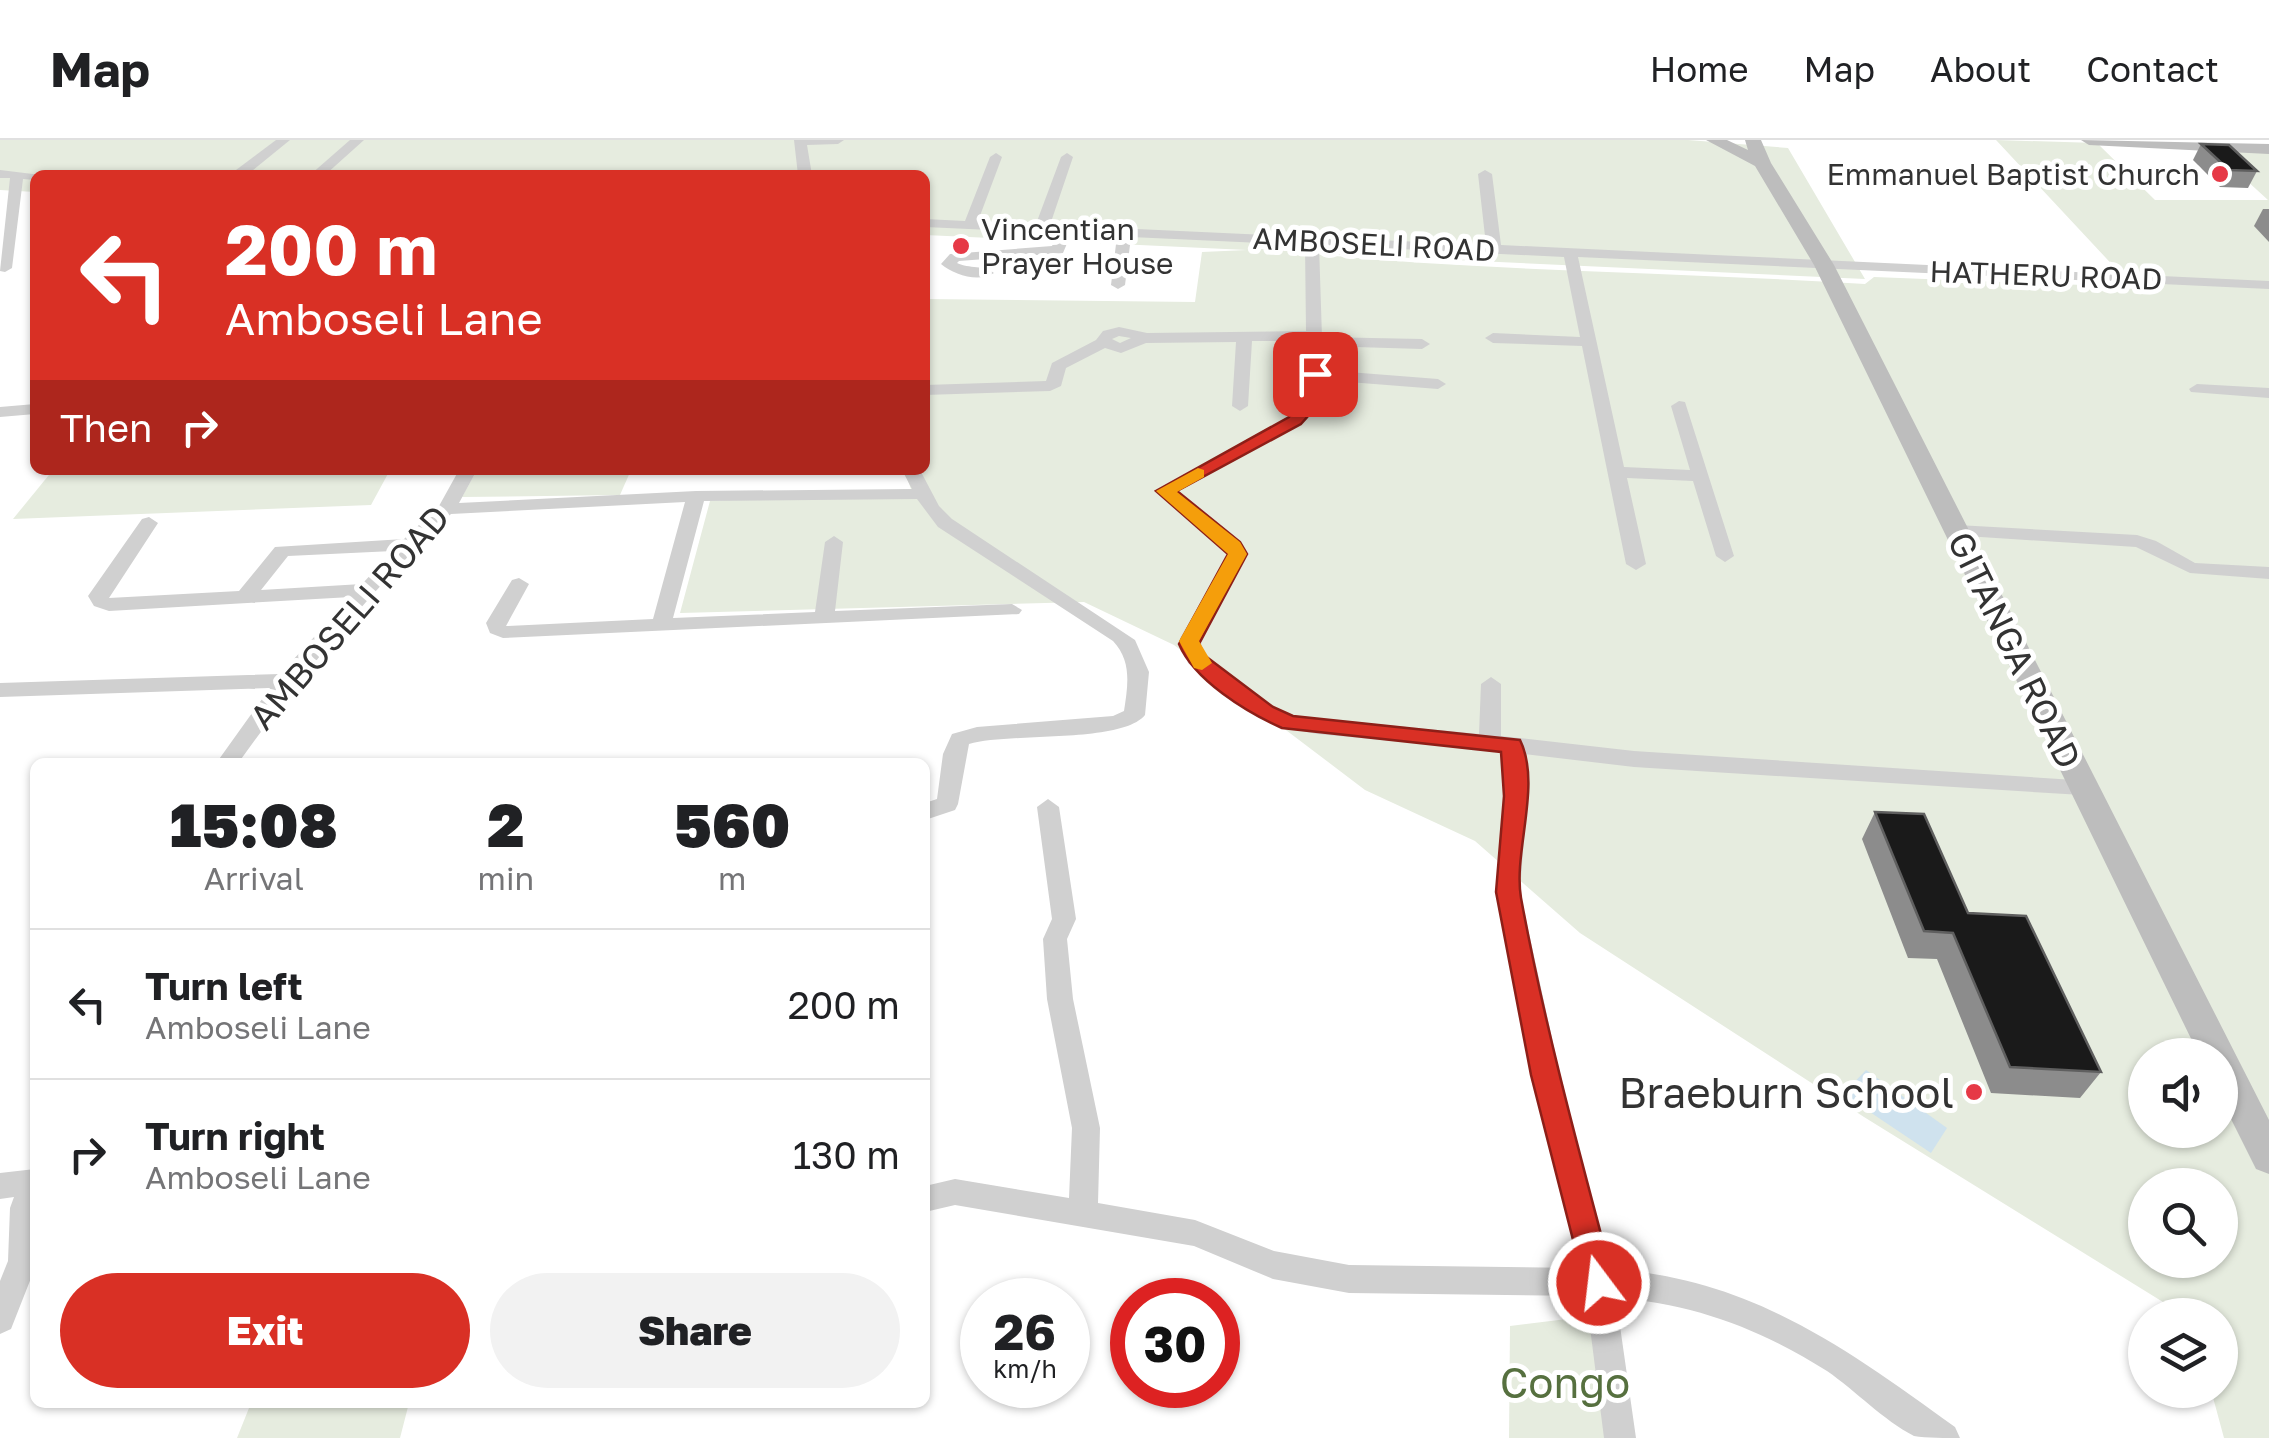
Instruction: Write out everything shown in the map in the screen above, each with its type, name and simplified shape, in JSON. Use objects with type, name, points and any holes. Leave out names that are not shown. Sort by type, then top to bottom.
[{"type":"main road","points":[[1714,140],[1762,163]]},
{"type":"main road","name":"GITANGA ROAD","points":[[1753,140],[1762,163],[1818,255],[2208,1038]]},
{"type":"main road","name":"GITANGA ROAD","points":[[1770,140],[1803,211],[1818,255]]},
{"type":"main road","points":[[2089,140],[2269,149]]},
{"type":"main road","name":"GITANGA ROAD","points":[[2238,1092],[2264,1137]]},
{"type":"street","points":[[245,170],[284,140]]},
{"type":"street","points":[[324,170],[358,140]]},
{"type":"street","points":[[804,170],[800,141],[838,140]]},
{"type":"street","points":[[970,225],[996,157]]},
{"type":"street","points":[[1041,228],[1067,157]]},
{"type":"street","points":[[0,174],[30,176]]},
{"type":"street","points":[[1485,174],[1494,250]]},
{"type":"street","points":[[2,271],[16,175]]},
{"type":"street","name":"AMBOSELI ROAD","points":[[930,223],[1570,253],[1818,255]]},
{"type":"street","points":[[987,273],[961,271],[948,264],[955,256],[1058,250],[1066,230]]},
{"type":"street","points":[[1118,285],[1124,233]]},
{"type":"street","points":[[1312,242],[1315,391],[1308,407],[1295,420],[1165,491],[1234,546],[1238,554],[1190,638],[1192,651],[1265,712],[1290,722],[1634,759],[2082,787]]},
{"type":"street","points":[[1570,253],[1636,564]]},
{"type":"street","name":"HATHERU ROAD","points":[[1818,255],[2269,285]]},
{"type":"street","points":[[1240,406],[1244,336]]},
{"type":"street","points":[[930,390],[1050,386],[1058,366],[1104,342],[1122,348],[1144,338],[1244,336],[1422,344]]},
{"type":"street","points":[[1493,338],[1589,342]]},
{"type":"street","points":[[1315,374],[1349,380],[1438,384]]},
{"type":"street","points":[[2197,389],[2269,392]]},
{"type":"street","points":[[1679,406],[1725,556]]},
{"type":"street","points":[[0,412],[30,410]]},
{"type":"street","points":[[1616,472],[1700,476]]},
{"type":"street","name":"AMBOSELI ROAD","points":[[231,758],[286,681],[366,590],[446,509],[465,475]]},
{"type":"street","points":[[913,475],[922,494],[945,523],[1131,646],[1139,666],[1134,715],[1116,723],[976,734],[960,739],[954,750],[953,785],[947,804],[930,810]]},
{"type":"street","points":[[446,509],[696,496],[922,494]]},
{"type":"street","points":[[662,623],[696,496]]},
{"type":"street","points":[[148,523],[98,596],[101,602],[109,606],[366,590]]},
{"type":"street","points":[[1957,531],[2137,541],[2194,568],[2269,573]]},
{"type":"street","points":[[824,617],[834,542]]},
{"type":"street","points":[[246,597],[282,551],[409,544]]},
{"type":"street","points":[[519,584],[496,623],[496,628],[503,632],[1012,610]]},
{"type":"street","points":[[0,690],[286,681]]},
{"type":"street","points":[[1491,684],[1501,743],[1516,796],[1508,892],[1548,1089],[1599,1283],[1620,1438]]},
{"type":"street","points":[[1048,807],[1064,919],[1055,939],[1060,999],[1086,1128],[1083,1212]]},
{"type":"street","points":[[0,1186],[30,1183]]},
{"type":"street","points":[[930,1198],[955,1192],[1195,1233],[1273,1265],[1349,1280],[1599,1283],[1649,1286],[1712,1300],[1776,1326],[1837,1360],[1944,1438]]},
{"type":"street","points":[[0,1319],[29,1261],[24,1208],[30,1194]]},
{"type":"green space","points":[[0,140],[1688,140],[1788,148],[1865,279],[1303,253],[1443,264],[1865,284],[1874,277],[2133,287],[1996,140],[2097,143],[2155,200],[2268,200],[2211,148],[2269,150],[2269,1438],[2224,1438],[2216,1408],[2238,1408],[2238,1298],[2157,1298],[1864,1117],[1580,933],[1475,841],[1365,790],[1174,645],[1084,602],[680,613],[710,501],[911,489],[906,475],[930,475],[930,299],[1195,302],[1202,252],[1247,250],[930,235],[930,170],[30,170],[30,192],[0,190]]},
{"type":"green space","points":[[49,475],[387,475],[371,505],[13,519]]},
{"type":"green space","points":[[474,475],[629,475],[620,495],[462,497]]},
{"type":"green space","name":"Congo","points":[[1608,1314],[1630,1438],[1509,1438],[1510,1326]]},
{"type":"green space","points":[[249,1408],[408,1408],[400,1438],[237,1438]]},
{"type":"water","points":[[1866,1070],[1947,1128],[1931,1153],[1843,1094]]},
{"type":"building","points":[[2201,144],[2229,145],[2257,171],[2229,170]]},
{"type":"building","points":[[1875,812],[1924,814],[1968,913],[2026,916],[2101,1072],[2010,1067],[1953,933],[1924,931]]},
{"type":"slow traffic","points":[[1198,473],[1165,491],[1234,546],[1238,554],[1189,641],[1202,663]]},
{"type":"place","name":"Emmanuel Baptist Church","points":[[2220,174]]},
{"type":"place","name":"Vincentian Prayer House","points":[[961,246]]},
{"type":"place","name":"Braeburn School","points":[[1974,1092]]},
{"type":"route","points":[[1315,374],[1315,391],[1308,407],[1295,420],[1165,491],[1234,546],[1238,554],[1189,644],[1196,658],[1265,712],[1290,722],[1512,745],[1516,796],[1508,892],[1522,977],[1599,1283]]}]
